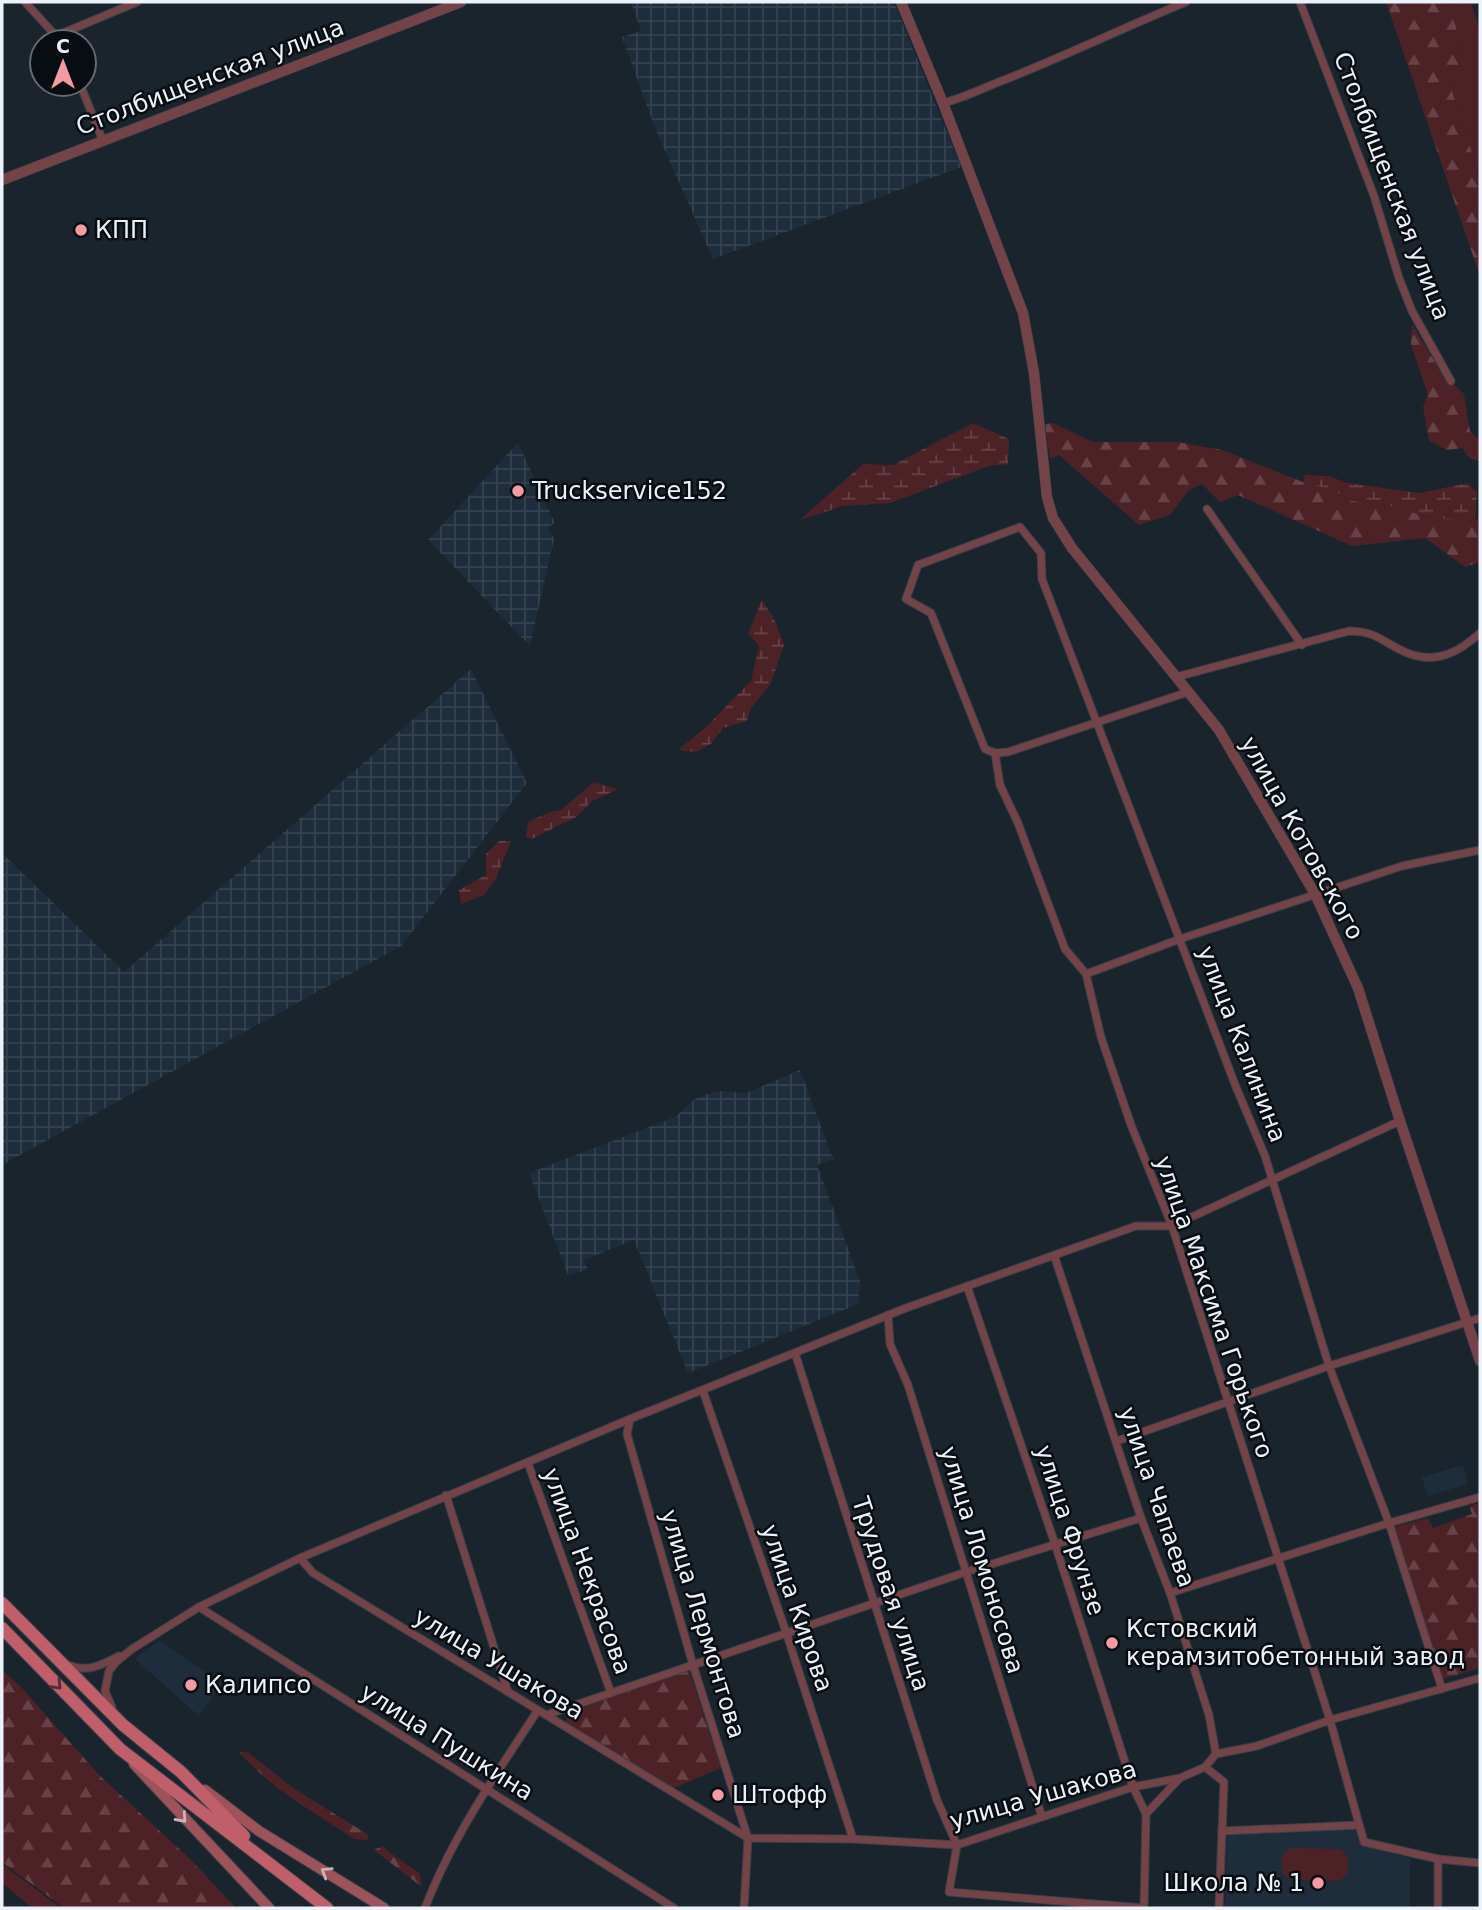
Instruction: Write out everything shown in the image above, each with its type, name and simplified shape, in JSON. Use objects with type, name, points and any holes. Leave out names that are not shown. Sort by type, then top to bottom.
[{"type":"main road","points":[[2,1603],[123,1725],[181,1772],[259,1831],[384,1908]]},
{"type":"main road","points":[[2,1628],[269,1908]]},
{"type":"main road","points":[[120,1749],[327,1908]]},
{"type":"main road","points":[[181,1772],[277,1869]]},
{"type":"street","points":[[25,2],[49,28]]},
{"type":"street","points":[[75,28],[137,2]]},
{"type":"street","name":"Столбищенская улица","points":[[2,180],[461,2]]},
{"type":"street","name":"улица Котовского","points":[[901,2],[943,103],[1023,313],[1034,373],[1047,497],[1054,518],[1072,548],[1219,730],[1315,894],[1358,988],[1480,1361]]},
{"type":"street","points":[[943,103],[1038,67],[1126,26],[1186,2]]},
{"type":"street","name":"Столбищенская улица","points":[[1300,2],[1374,195],[1412,311],[1451,381]]},
{"type":"street","points":[[86,98],[103,141]]},
{"type":"street","points":[[1207,509],[1302,645]]},
{"type":"street","name":"улица Калинина","points":[[995,753],[985,749],[931,613],[906,599],[918,565],[1020,527],[1041,553],[1042,579],[1265,1156],[1329,1366],[1389,1523],[1442,1689]]},
{"type":"street","points":[[1176,677],[1349,631],[1363,631],[1382,637],[1410,654],[1441,658],[1464,648],[1480,633]]},
{"type":"street","points":[[995,753],[1008,752],[1188,692]]},
{"type":"street","name":"улица Максима Горького","points":[[995,753],[1000,785],[1018,823],[1065,948],[1086,974],[1101,1037],[1131,1125],[1172,1226],[1331,1720],[1364,1842],[1438,1859]]},
{"type":"street","points":[[1086,974],[1180,939],[1402,866],[1480,850]]},
{"type":"street","points":[[61,1661],[81,1669],[92,1668],[132,1649],[199,1607],[300,1558],[446,1495],[906,1308],[1136,1226],[1172,1226],[1400,1121]]},
{"type":"street","name":"улица Чапаева","points":[[1054,1255],[1141,1518],[1170,1592],[1209,1715],[1216,1754]]},
{"type":"street","name":"улица Фрунзе","points":[[967,1286],[1055,1544],[1133,1787],[1146,1814]]},
{"type":"street","name":"улица Ломоносова","points":[[888,1315],[890,1343],[908,1385],[1042,1817]]},
{"type":"street","points":[[1117,1441],[1329,1366],[1480,1318]]},
{"type":"street","name":"Трудовая улица","points":[[795,1353],[937,1800],[957,1845]]},
{"type":"street","name":"улица Кирова","points":[[703,1391],[786,1632],[853,1839]]},
{"type":"street","name":"улица Лермонтова","points":[[630,1419],[627,1434],[693,1665],[748,1838]]},
{"type":"street","name":"улица Некрасова","points":[[528,1463],[611,1693]]},
{"type":"street","points":[[446,1495],[509,1692]]},
{"type":"street","points":[[1170,1592],[1480,1497]]},
{"type":"street","points":[[546,1715],[966,1572],[1141,1518]]},
{"type":"street","name":"улица Ушакова","points":[[300,1558],[313,1573],[748,1838],[853,1839],[957,1845],[1133,1787],[1180,1778],[1205,1767],[1216,1754]]},
{"type":"street","name":"улица Пушкина","points":[[199,1607],[674,1908]]},
{"type":"street","points":[[123,1725],[108,1701],[106,1681],[116,1662],[132,1649]]},
{"type":"street","points":[[1216,1754],[1257,1746],[1331,1720],[1480,1678]]},
{"type":"street","points":[[425,1908],[436,1880],[486,1790],[538,1710]]},
{"type":"street","points":[[1205,1767],[1224,1782],[1219,1908]]},
{"type":"street","points":[[957,1845],[949,1892],[1144,1908],[1146,1814],[1180,1778]]},
{"type":"street","points":[[1222,1830],[1360,1825]]},
{"type":"street","points":[[744,1908],[748,1838]]},
{"type":"street","points":[[1438,1908],[1438,1859],[1480,1863]]},
{"type":"shaded area","points":[[631,2],[894,2],[961,167],[713,259],[655,128],[622,37],[641,31]]},
{"type":"shaded area","points":[[518,443],[555,523],[548,527],[554,539],[530,646],[428,540]]},
{"type":"shaded area","points":[[471,669],[527,783],[401,946],[2,1165],[2,853],[124,972]]},
{"type":"shaded area","points":[[800,1070],[833,1159],[817,1165],[860,1281],[858,1304],[688,1373],[634,1240],[584,1260],[588,1270],[568,1275],[529,1173],[675,1117],[695,1099],[717,1091],[746,1093]]},
{"type":"shaded area","points":[[1463,1465],[1468,1484],[1427,1496],[1422,1477]]},
{"type":"shaded area","name":"Калипсо","points":[[159,1640],[222,1684],[199,1716],[135,1659]]},
{"type":"shaded area","name":"Школа № 1","points":[[1357,1829],[1362,1846],[1410,1858],[1410,1908],[1225,1908],[1227,1835]]},
{"type":"green space","points":[[1386,2],[1450,2],[1462,52],[1452,91],[1480,178],[1480,276]]},
{"type":"green space","points":[[1450,2],[1471,2],[1480,31],[1480,178],[1452,91],[1462,52]]},
{"type":"green space","points":[[1412,324],[1441,372],[1464,394],[1470,431],[1480,441],[1480,462],[1467,456],[1463,448],[1447,450],[1429,441],[1423,407],[1428,395],[1411,344]]},
{"type":"green space","points":[[973,423],[1009,439],[1008,464],[989,466],[890,503],[843,506],[800,520],[863,464],[893,465]]},
{"type":"green space","points":[[1053,423],[1093,442],[1177,442],[1222,450],[1303,482],[1332,490],[1353,501],[1385,504],[1431,518],[1475,521],[1480,516],[1480,562],[1465,567],[1425,538],[1352,546],[1238,495],[1220,502],[1202,484],[1189,490],[1170,515],[1139,525],[1059,455],[1050,459],[1045,424]]},
{"type":"green space","points":[[1305,475],[1328,476],[1348,483],[1419,493],[1468,483],[1477,493],[1475,521],[1431,518],[1385,504],[1353,501],[1332,490],[1303,482]]},
{"type":"green space","points":[[762,600],[774,619],[784,645],[770,685],[751,708],[747,721],[723,728],[712,743],[696,752],[678,750],[705,728],[751,681],[759,646],[748,633]]},
{"type":"green space","points":[[594,782],[618,789],[592,801],[578,816],[532,839],[526,837],[528,822],[561,810]]},
{"type":"green space","points":[[499,841],[511,841],[496,879],[484,895],[461,904],[459,890],[486,875],[486,854]]},
{"type":"green space","points":[[1480,1503],[1480,1668],[1443,1679],[1394,1527],[1428,1518],[1433,1528],[1472,1514],[1469,1506]]},
{"type":"green space","points":[[2,1670],[21,1687],[99,1775],[189,1858],[236,1908],[64,1908],[2,1862]]},
{"type":"green space","points":[[689,1670],[721,1768],[674,1788],[566,1723],[567,1712]]},
{"type":"green space","points":[[238,1751],[249,1753],[293,1788],[367,1834],[369,1840],[354,1839],[293,1799],[264,1777]]},
{"type":"green space","points":[[383,1846],[420,1874],[422,1887],[374,1850]]},
{"type":"green space","points":[[1289,1848],[1340,1849],[1348,1859],[1348,1872],[1340,1881],[1290,1880],[1282,1873],[1281,1857]]},
{"type":"green space","points":[[2,1864],[61,1908],[32,1908],[2,1883]]},
{"type":"place","name":"КПП","points":[[81,230]]},
{"type":"place","name":"Truckservice152","points":[[518,491]]},
{"type":"place","name":"Кстовский керамзитобетонный завод","points":[[1112,1643]]},
{"type":"place","name":"Калипсо","points":[[191,1685]]},
{"type":"place","name":"Штофф","points":[[718,1795]]},
{"type":"place","name":"Школа № 1","points":[[1318,1883]]}]
